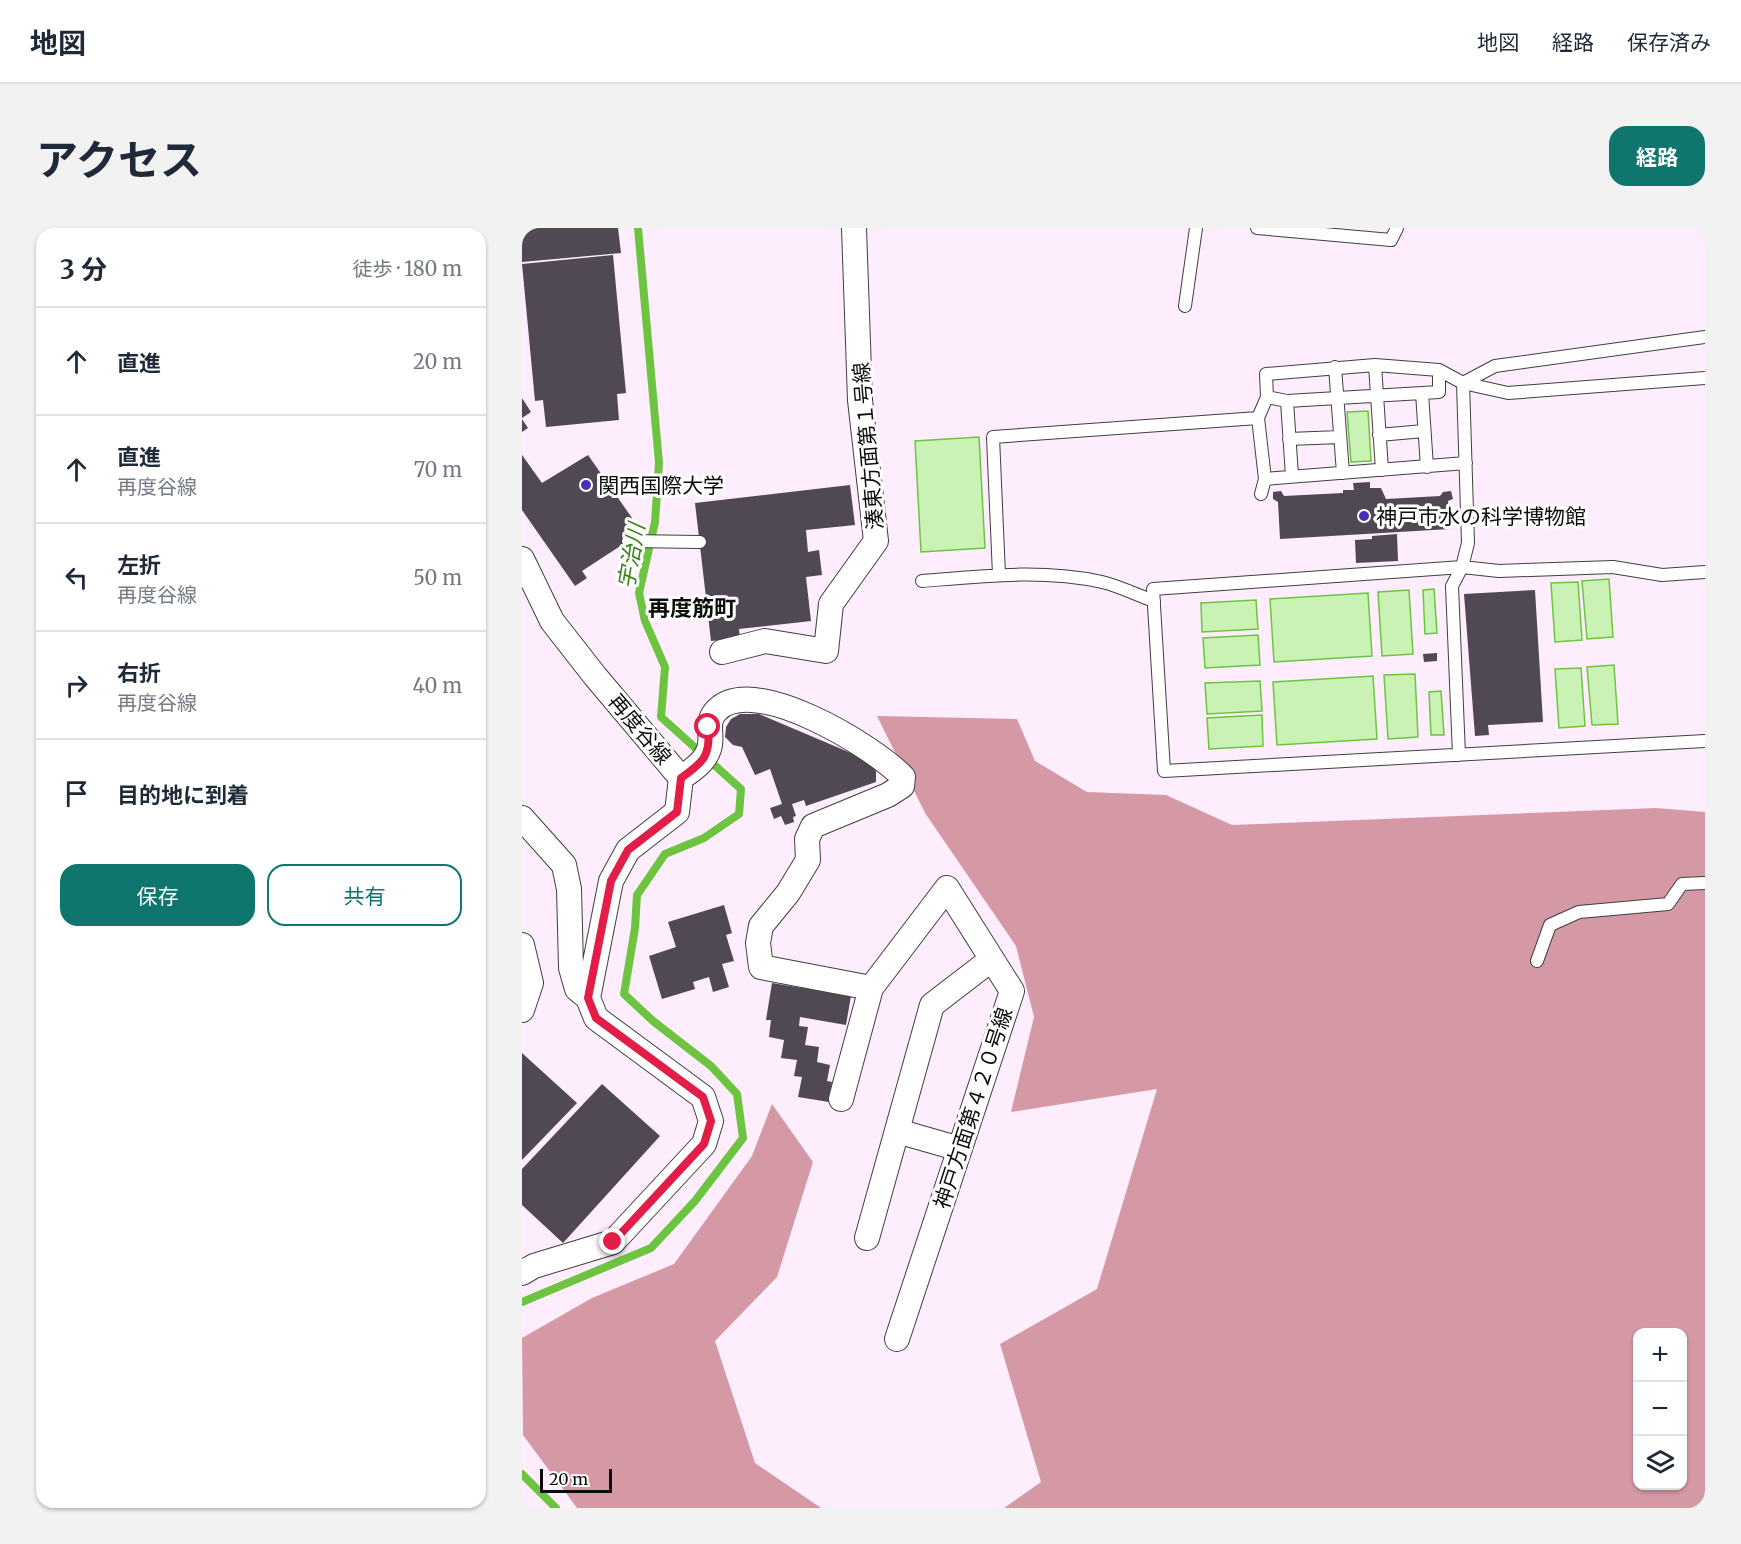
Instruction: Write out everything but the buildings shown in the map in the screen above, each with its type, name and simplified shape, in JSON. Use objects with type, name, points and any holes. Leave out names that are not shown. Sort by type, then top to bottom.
[{"type":"street","name":"湊東方面第１号線","points":[[722,652],[765,641],[826,651],[831,604],[876,541],[860,400],[854,228]]},
{"type":"street","name":"再度谷線","points":[[522,559],[552,621],[595,676],[696,764],[677,812],[628,850],[611,881],[588,998]]},
{"type":"street","points":[[696,764],[714,712],[728,700],[749,698],[777,704],[836,728],[892,765],[903,777],[902,786],[888,795],[813,826],[807,839],[808,860],[788,893],[761,926],[758,943],[760,967],[871,988],[841,1099]]},
{"type":"street","points":[[522,818],[564,866],[569,889],[572,968],[577,989],[588,998],[596,1018],[703,1097],[711,1121],[704,1144],[613,1242],[534,1266],[522,1273]]},
{"type":"street","name":"神戸方面第４２０号線","points":[[871,988],[947,888],[1012,991],[897,1339]]},
{"type":"street","points":[[522,945],[531,983],[522,1011]]},
{"type":"street","points":[[867,1238],[932,1005],[992,959]]},
{"type":"street","points":[[897,1131],[960,1149]]},
{"type":"lane","points":[[1185,306],[1196,228]]},
{"type":"lane","points":[[1257,228],[1391,240],[1397,228]]},
{"type":"lane","points":[[1463,383],[1495,366],[1705,337]]},
{"type":"lane","points":[[1261,494],[1265,479],[1258,418],[1267,396],[1266,374],[1375,365],[1438,370],[1463,383],[1508,393],[1705,378]]},
{"type":"lane","points":[[1375,365],[1382,470]]},
{"type":"lane","points":[[1335,367],[1343,473]]},
{"type":"lane","points":[[1267,396],[1287,401],[1377,398],[1439,392],[1438,370]]},
{"type":"lane","points":[[1459,755],[1452,586],[1462,567],[1468,543],[1463,383]]},
{"type":"lane","points":[[1422,393],[1427,467]]},
{"type":"lane","points":[[1287,401],[1292,476]]},
{"type":"lane","points":[[999,575],[993,437],[1258,418]]},
{"type":"lane","points":[[1379,435],[1424,431]]},
{"type":"lane","points":[[1289,439],[1340,437]]},
{"type":"lane","points":[[1265,479],[1466,463]]},
{"type":"lane","points":[[628,541],[700,542]]},
{"type":"lane","points":[[1705,572],[1662,575],[1613,567],[1499,571],[1462,567],[1153,589],[1164,771],[1705,741]]},
{"type":"lane","points":[[922,580],[999,575],[1052,575],[1103,582],[1154,601]]},
{"type":"lane","points":[[1537,961],[1550,925],[1580,912],[1668,904],[1682,884],[1705,883]]},
{"type":"shaded area","points":[[1368,411],[1371,461],[1351,462],[1347,412]]},
{"type":"shaded area","points":[[979,437],[985,548],[921,552],[915,441]]},
{"type":"shaded area","points":[[1609,579],[1613,637],[1587,639],[1582,581]]},
{"type":"shaded area","points":[[1578,582],[1582,640],[1555,642],[1551,583]]},
{"type":"shaded area","points":[[1434,589],[1437,633],[1425,634],[1423,590]]},
{"type":"shaded area","points":[[1409,590],[1413,654],[1382,656],[1378,592]]},
{"type":"shaded area","points":[[1368,593],[1372,656],[1274,662],[1270,599]]},
{"type":"shaded area","points":[[1256,600],[1258,629],[1202,632],[1201,603]]},
{"type":"shaded area","points":[[1258,635],[1260,665],[1205,668],[1203,638]]},
{"type":"shaded area","points":[[1614,665],[1618,724],[1592,725],[1587,667]]},
{"type":"shaded area","points":[[1581,668],[1585,726],[1559,728],[1555,669]]},
{"type":"shaded area","points":[[1415,674],[1418,737],[1388,739],[1384,675]]},
{"type":"shaded area","points":[[1373,676],[1377,739],[1277,745],[1273,682]]},
{"type":"shaded area","points":[[1260,681],[1262,711],[1207,714],[1205,683]]},
{"type":"shaded area","points":[[1441,691],[1444,735],[1431,735],[1429,692]]},
{"type":"shaded area","points":[[1262,715],[1263,746],[1209,749],[1207,718]]},
{"type":"shaded area","points":[[877,716],[1017,719],[1035,761],[1087,792],[1166,795],[1232,825],[1656,808],[1705,812],[1705,1508],[1004,1508],[1041,1482],[1000,1344],[1097,1289],[1157,1089],[1011,1112],[1034,1017],[1016,946],[925,813]]},
{"type":"shaded area","points":[[772,1104],[813,1162],[777,1277],[715,1341],[755,1463],[821,1508],[577,1508],[523,1435],[522,1338],[592,1298],[674,1264],[752,1156]]},
{"type":"waterway","name":"宇治川","points":[[522,1302],[651,1248],[695,1201],[743,1138],[737,1094],[711,1066],[653,1021],[624,994],[635,928],[637,895],[665,854],[704,838],[739,814],[741,789],[661,717],[665,667],[645,621],[639,593],[655,522],[659,463],[638,228]]},
{"type":"waterway","points":[[522,1474],[556,1508]]},
{"type":"place","name":"関西国際大学","points":[[586,485]]},
{"type":"place","name":"神戸市水の科学博物館","points":[[1364,516]]},
{"type":"district","name":"再度筋町","points":[[692,608]]},
{"type":"route","points":[[613,1242],[704,1144],[711,1121],[703,1097],[596,1018],[588,998],[611,881],[628,850],[677,812],[681,778],[698,766],[710,748],[708,727]]}]
